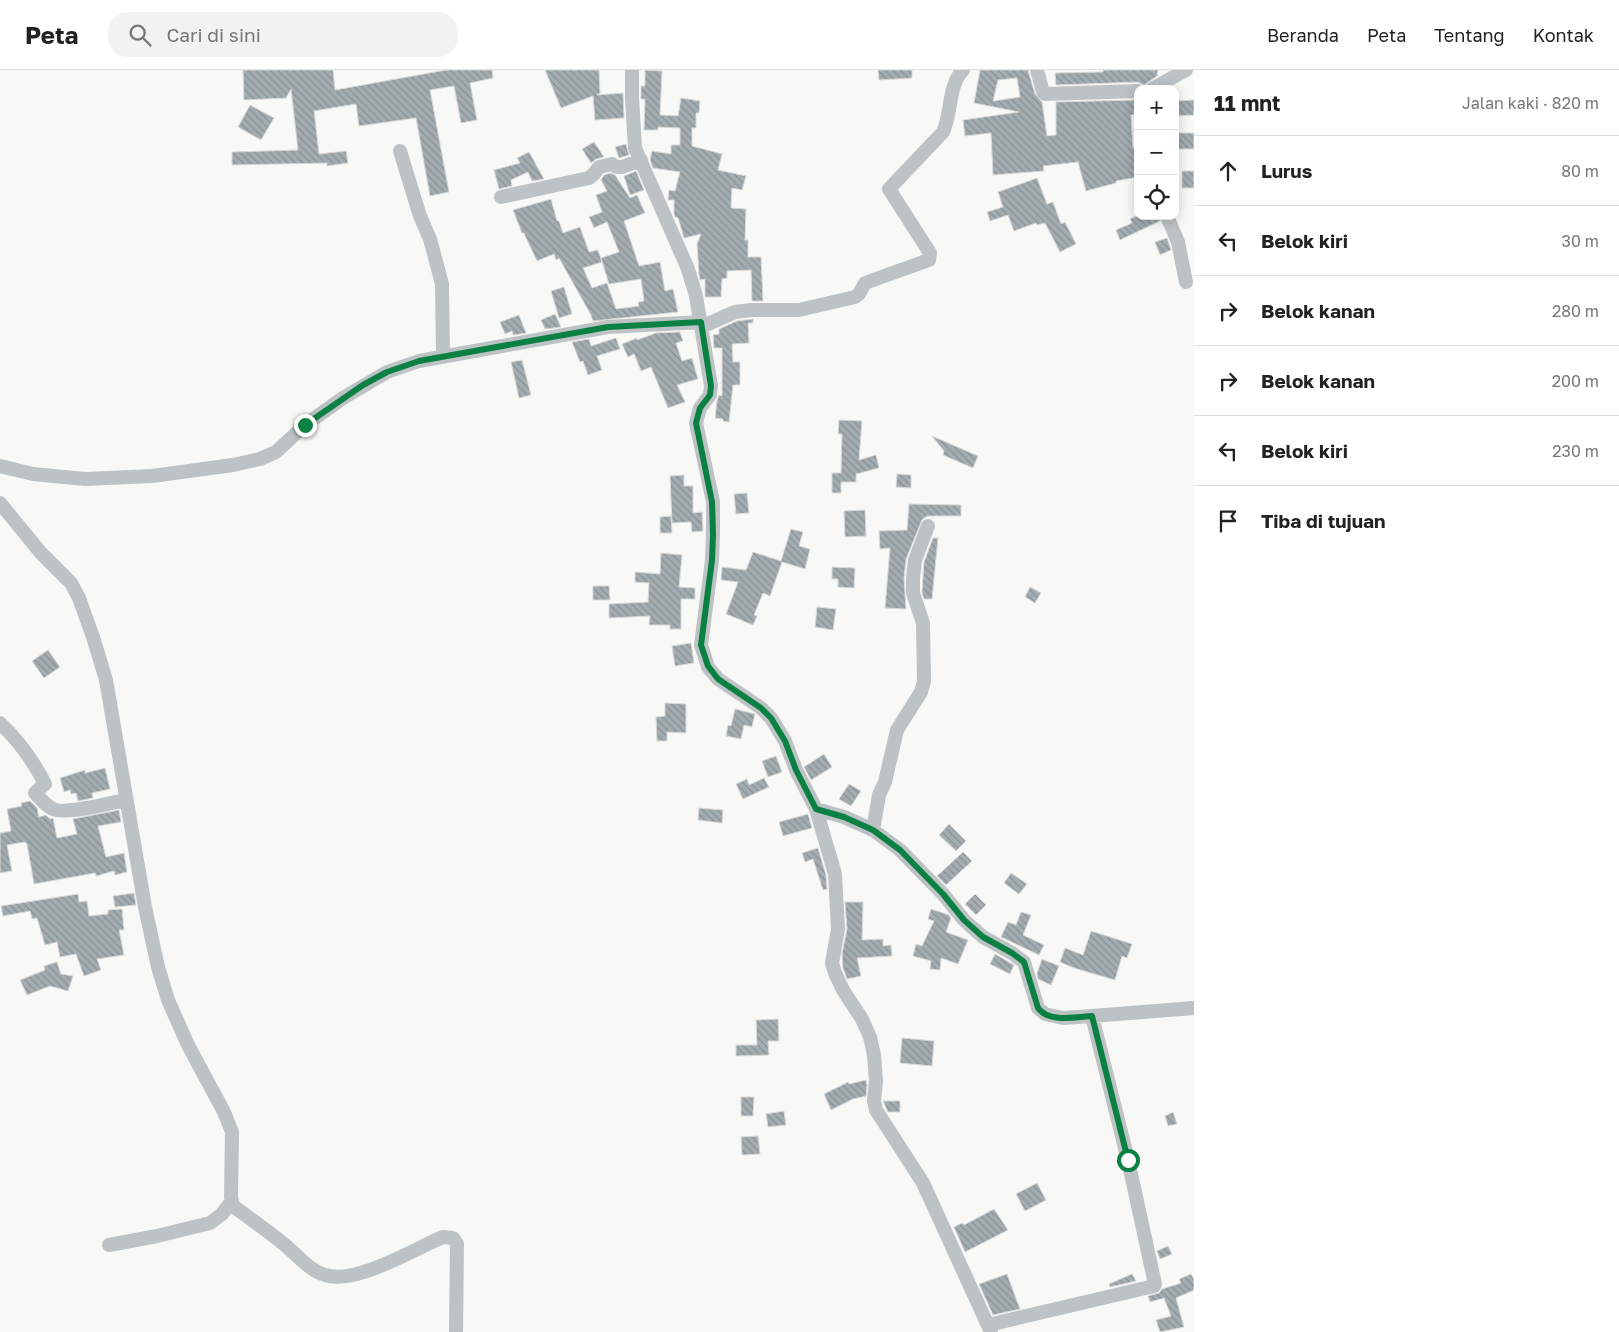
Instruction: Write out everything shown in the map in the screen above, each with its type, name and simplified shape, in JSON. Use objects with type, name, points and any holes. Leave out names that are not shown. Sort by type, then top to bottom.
[{"type":"street","points":[[632,70],[635,148],[682,251],[696,296],[711,389],[710,395],[700,408],[696,423],[712,502],[713,534],[712,560],[701,645],[708,666],[718,679],[761,708],[771,718],[785,741],[796,770],[816,809],[835,874],[838,929],[832,963],[843,990],[862,1019],[870,1037],[874,1055],[876,1081],[874,1101],[876,1110],[923,1184],[989,1328],[1154,1286],[1155,1284],[1128,1160],[1092,1016]]},
{"type":"street","points":[[0,466],[33,474],[85,479],[152,476],[233,465],[260,459],[276,452],[318,415],[363,385],[387,372],[419,361],[608,327],[701,324],[735,312],[799,310],[855,296],[859,294],[864,283],[929,260],[930,253],[889,189],[944,132],[948,121],[955,80],[963,70]]},
{"type":"street","points":[[1037,70],[1045,94],[1134,92]]},
{"type":"street","points":[[1159,85],[1186,70]]},
{"type":"street","points":[[400,151],[420,216],[430,239],[442,284],[443,356]]},
{"type":"street","points":[[501,197],[588,178],[594,174],[598,167],[609,164],[622,167],[641,160]]},
{"type":"street","points":[[1169,220],[1178,242],[1186,282]]},
{"type":"street","points":[[0,503],[41,553],[71,583],[80,598],[106,680],[145,907],[158,967],[168,1000],[192,1052],[224,1112],[232,1132],[231,1202],[233,1206],[284,1244],[310,1267],[323,1275],[332,1277],[355,1274],[385,1264],[443,1237],[453,1238],[457,1244],[456,1332]]},
{"type":"street","points":[[873,830],[879,795],[885,782],[897,730],[921,692],[924,681],[924,623],[914,593],[913,578],[915,560],[928,526]]},
{"type":"street","points":[[0,723],[16,739],[37,768],[45,784],[35,793],[53,809],[74,810],[126,800]]},
{"type":"street","points":[[816,809],[844,817],[873,830],[900,850],[943,894],[970,926],[983,937],[1019,958],[1026,968],[1038,1008],[1045,1014],[1062,1018],[1194,1008]]},
{"type":"street","points":[[109,1245],[157,1236],[210,1222],[222,1214],[231,1202]]},
{"type":"building","points":[[243,70],[333,70],[335,90],[446,70],[492,70],[493,78],[470,83],[477,120],[461,123],[454,86],[430,90],[449,192],[430,196],[416,118],[359,126],[356,104],[314,111],[319,154],[346,151],[348,163],[327,166],[327,163],[232,165],[232,152],[298,150],[291,89],[286,98],[244,100]]},
{"type":"building","points":[[545,70],[599,70],[600,93],[597,95],[623,93],[624,118],[595,120],[593,96],[561,108]]},
{"type":"building","points":[[645,70],[662,71],[660,115],[678,116],[681,98],[700,101],[699,113],[696,113],[696,128],[692,128],[692,146],[722,154],[718,170],[746,176],[742,190],[732,188],[731,208],[746,209],[745,240],[748,240],[748,257],[761,257],[763,301],[752,301],[751,270],[727,271],[727,278],[722,279],[721,297],[705,297],[705,279],[700,280],[697,244],[701,234],[684,238],[678,218],[674,214],[674,200],[668,200],[669,190],[675,191],[680,172],[653,168],[650,160],[652,151],[671,154],[671,145],[680,145],[680,128],[658,127],[658,130],[644,130],[645,99],[641,99],[641,86],[645,86]]},
{"type":"building","points":[[878,70],[912,70],[912,78],[879,80]]},
{"type":"building","points":[[980,70],[1028,70],[1035,94],[1042,102],[1047,136],[1056,135],[1056,102],[1134,100],[1134,115],[1131,115],[1134,178],[1116,181],[1116,183],[1086,191],[1078,162],[1043,166],[1044,171],[993,175],[991,133],[965,136],[963,120],[1019,112],[974,103]],"holes":[[[1017,78],[1020,97],[993,101],[998,80]]]},
{"type":"building","points":[[1103,70],[1158,70],[1157,76],[1144,85],[1138,82],[1056,85],[1055,73],[1103,72]]},
{"type":"building","points":[[1194,100],[1194,115],[1179,116],[1179,101]]},
{"type":"building","points":[[250,105],[274,118],[261,140],[238,127]]},
{"type":"building","points":[[1179,133],[1194,133],[1194,149],[1179,149]]},
{"type":"building","points":[[594,142],[604,157],[596,159],[591,163],[582,149]]},
{"type":"building","points":[[626,144],[629,155],[619,158],[615,147]]},
{"type":"building","points":[[529,152],[544,179],[532,181],[528,172],[511,180],[512,186],[499,189],[494,170],[520,163],[517,158]]},
{"type":"building","points":[[636,171],[644,190],[630,195],[624,176]]},
{"type":"building","points":[[1182,171],[1194,171],[1194,188],[1182,188]]},
{"type":"building","points":[[611,173],[615,175],[630,198],[637,195],[645,213],[624,221],[639,266],[660,262],[665,291],[673,289],[678,312],[593,321],[559,258],[556,260],[554,254],[537,261],[524,233],[522,233],[513,210],[551,199],[557,221],[559,221],[563,233],[580,227],[589,252],[598,250],[602,262],[583,268],[592,288],[607,283],[616,309],[639,306],[638,302],[644,301],[641,279],[609,284],[601,258],[619,252],[607,222],[594,228],[589,217],[602,212],[596,195],[607,191],[601,180],[604,175]]},
{"type":"building","points":[[1037,178],[1047,204],[1053,202],[1061,224],[1065,222],[1076,244],[1060,252],[1045,223],[1037,225],[1036,223],[1014,231],[1008,215],[990,221],[987,212],[1003,207],[998,192]]},
{"type":"building","points":[[1134,217],[1134,220],[1160,221],[1120,240],[1116,230],[1132,223],[1130,219]]},
{"type":"building","points":[[1167,238],[1171,250],[1160,255],[1155,242]]},
{"type":"building","points":[[564,287],[572,314],[559,318],[551,291]]},
{"type":"building","points":[[555,314],[561,327],[545,329],[541,320]]},
{"type":"building","points":[[519,315],[526,333],[513,335],[512,331],[505,334],[500,322]]},
{"type":"building","points":[[753,319],[753,323],[748,323],[749,343],[732,344],[733,362],[740,362],[740,385],[733,385],[729,422],[723,421],[723,419],[715,418],[717,401],[719,395],[722,396],[722,348],[714,348],[713,335],[719,334],[719,329],[737,321]]},
{"type":"building","points":[[680,332],[683,341],[676,343],[682,361],[692,358],[698,379],[677,385],[685,402],[668,408],[651,367],[641,371],[634,354],[628,357],[622,344],[656,333]]},
{"type":"building","points":[[616,338],[620,349],[597,356],[602,370],[588,375],[583,361],[580,362],[572,342],[589,339],[591,346]]},
{"type":"building","points":[[522,360],[531,395],[519,398],[511,362]]},
{"type":"building","points":[[839,420],[862,421],[859,460],[876,455],[879,468],[856,474],[856,482],[841,482],[841,493],[832,493],[832,473],[841,473],[842,434],[838,434]]},
{"type":"building","points":[[932,436],[978,456],[973,468],[943,455],[944,451]]},
{"type":"building","points":[[897,474],[911,475],[911,488],[896,487]]},
{"type":"building","points":[[684,475],[684,486],[693,486],[693,513],[702,512],[703,531],[692,532],[691,522],[672,523],[670,476]]},
{"type":"building","points":[[747,493],[749,513],[736,514],[734,494]]},
{"type":"building","points":[[909,504],[961,505],[961,516],[927,516],[922,520],[906,559],[904,578],[906,609],[885,608],[890,548],[880,549],[879,531],[907,530]]},
{"type":"building","points":[[865,510],[866,536],[845,537],[844,511]]},
{"type":"building","points":[[671,516],[672,533],[660,533],[660,517]]},
{"type":"building","points":[[791,529],[803,532],[799,546],[810,549],[805,569],[782,562],[770,596],[763,593],[754,615],[757,616],[753,625],[726,614],[738,582],[721,580],[722,567],[746,570],[753,552],[781,561]]},
{"type":"building","points":[[933,538],[938,538],[932,599],[924,599],[922,592],[924,562]]},
{"type":"building","points":[[661,553],[682,555],[679,587],[695,588],[695,599],[681,599],[681,629],[670,629],[670,625],[649,625],[650,616],[609,618],[609,604],[648,602],[649,583],[635,582],[635,572],[660,574]]},
{"type":"building","points":[[832,567],[855,568],[854,588],[838,587],[838,579],[832,579]]},
{"type":"building","points":[[593,586],[609,586],[610,600],[593,600]]},
{"type":"building","points":[[1030,587],[1041,593],[1035,603],[1025,597]]},
{"type":"building","points":[[817,607],[836,609],[833,630],[815,627]]},
{"type":"building","points":[[691,643],[694,663],[675,666],[672,646]]},
{"type":"building","points":[[48,650],[60,667],[44,678],[32,661]]},
{"type":"building","points":[[665,703],[686,704],[686,733],[667,732],[667,741],[657,741],[656,717],[665,716]]},
{"type":"building","points":[[735,709],[755,714],[752,727],[744,725],[741,739],[726,736],[728,725],[731,726]]},
{"type":"building","points":[[824,754],[832,767],[811,780],[804,767]]},
{"type":"building","points":[[776,756],[782,772],[768,777],[762,761]]},
{"type":"building","points":[[105,768],[110,789],[92,793],[93,798],[78,801],[76,793],[71,794],[70,790],[64,792],[60,778],[85,770],[85,773]]},
{"type":"building","points":[[764,778],[769,787],[743,799],[736,784],[747,779],[749,785]]},
{"type":"building","points":[[849,784],[861,791],[851,806],[839,799]]},
{"type":"building","points":[[30,801],[37,808],[39,817],[46,815],[50,819],[53,818],[57,838],[77,834],[73,819],[119,810],[121,822],[98,826],[106,857],[124,853],[127,872],[115,875],[114,871],[96,876],[95,873],[34,884],[27,844],[25,842],[7,845],[12,871],[0,873],[0,833],[11,831],[7,809],[22,806],[21,803]]},
{"type":"building","points":[[699,808],[723,810],[722,823],[698,820]]},
{"type":"building","points":[[808,814],[812,828],[783,836],[779,822]]},
{"type":"building","points":[[949,824],[966,841],[956,851],[939,835]]},
{"type":"building","points":[[818,848],[826,875],[827,889],[823,890],[813,859],[805,862],[802,853]]},
{"type":"building","points":[[963,852],[972,861],[946,885],[937,876]]},
{"type":"building","points":[[1011,873],[1027,884],[1019,894],[1004,883]]},
{"type":"building","points":[[134,893],[136,905],[115,907],[113,896]]},
{"type":"building","points":[[78,894],[79,902],[87,901],[89,916],[108,914],[108,910],[122,909],[124,930],[119,930],[124,955],[97,959],[101,970],[84,976],[76,954],[60,957],[57,942],[45,945],[37,918],[32,919],[30,911],[3,916],[1,906]]},
{"type":"building","points":[[975,894],[986,905],[976,915],[965,904]]},
{"type":"building","points":[[845,902],[863,902],[862,940],[883,939],[883,946],[891,945],[892,956],[857,958],[861,976],[847,979],[843,968],[842,954],[847,929]]},
{"type":"building","points":[[931,909],[949,915],[951,918],[946,932],[968,940],[958,964],[941,958],[940,970],[930,969],[931,961],[913,956],[916,944],[922,946],[934,921],[928,919]]},
{"type":"building","points":[[1021,912],[1031,915],[1023,935],[1044,945],[1039,955],[1001,937],[1008,922],[1016,925]]},
{"type":"building","points":[[1091,931],[1132,944],[1127,958],[1122,956],[1115,980],[1060,962],[1065,948],[1083,955]]},
{"type":"building","points":[[995,954],[1014,965],[1010,974],[990,964]]},
{"type":"building","points":[[1042,959],[1059,966],[1051,985],[1038,979],[1037,973]]},
{"type":"building","points":[[57,962],[61,974],[73,976],[68,991],[50,986],[27,995],[20,980],[45,970],[44,966]]},
{"type":"building","points":[[778,1019],[779,1041],[768,1041],[769,1055],[736,1056],[736,1045],[757,1045],[756,1020]]},
{"type":"building","points":[[902,1038],[934,1041],[932,1066],[900,1063]]},
{"type":"building","points":[[866,1080],[866,1096],[853,1099],[831,1110],[824,1094],[848,1082],[849,1084]]},
{"type":"building","points":[[741,1097],[754,1097],[753,1116],[741,1116]]},
{"type":"building","points":[[883,1101],[900,1101],[900,1112],[888,1112]]},
{"type":"building","points":[[784,1111],[786,1125],[768,1127],[766,1114]]},
{"type":"building","points":[[1173,1112],[1177,1124],[1168,1126],[1165,1116]]},
{"type":"building","points":[[758,1136],[760,1154],[742,1155],[741,1137]]},
{"type":"building","points":[[1037,1183],[1046,1200],[1025,1211],[1016,1194]]},
{"type":"building","points":[[994,1209],[1008,1230],[965,1252],[954,1227],[962,1223],[964,1225]]},
{"type":"building","points":[[1168,1246],[1172,1254],[1160,1259],[1157,1251]]},
{"type":"building","points":[[1007,1274],[1020,1309],[993,1315],[979,1284]]},
{"type":"building","points":[[1132,1274],[1136,1281],[1110,1287],[1109,1284]]},
{"type":"building","points":[[1191,1274],[1194,1279],[1194,1290],[1176,1298],[1184,1327],[1160,1332],[1156,1320],[1171,1316],[1164,1298],[1150,1302],[1148,1296],[1181,1283],[1179,1279]]},
{"type":"route","points":[[305,425],[363,385],[387,372],[419,361],[608,327],[701,322],[711,386],[710,395],[700,408],[696,423],[712,502],[712,560],[701,645],[708,666],[718,679],[761,708],[771,718],[785,741],[796,770],[816,809],[844,817],[873,830],[900,850],[943,894],[964,920],[983,937],[1024,962],[1038,1008],[1045,1014],[1062,1018],[1092,1016],[1128,1160]]}]
